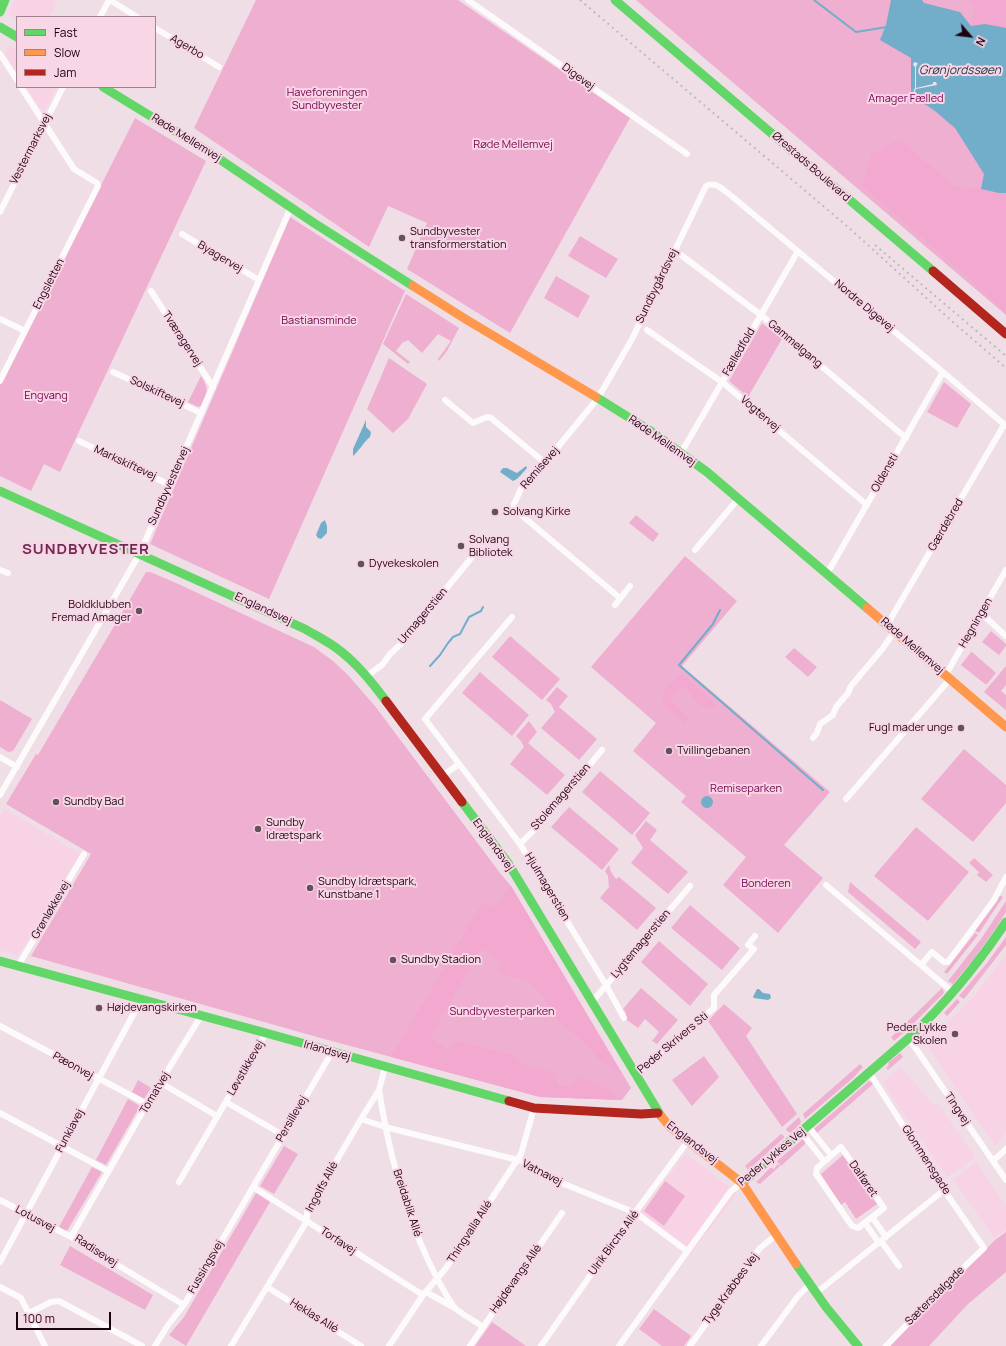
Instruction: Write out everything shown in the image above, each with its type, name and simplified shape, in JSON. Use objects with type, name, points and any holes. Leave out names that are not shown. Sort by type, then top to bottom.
[{"type":"street","points":[[0,12],[5,0]]},
{"type":"street","points":[[101,16],[109,0],[136,16]]},
{"type":"street","name":"Digevej","points":[[468,0],[687,154]]},
{"type":"street","name":"Ørestads Boulevard","points":[[615,0],[1006,334]]},
{"type":"street","points":[[0,27],[16,36]]},
{"type":"street","name":"Agerbo","points":[[156,29],[219,67]]},
{"type":"street","points":[[0,54],[16,78]]},
{"type":"street","points":[[22,88],[45,123]]},
{"type":"street","name":"Vestermarksvej","points":[[0,212],[62,88]]},
{"type":"street","name":"Røde Mellemvej","points":[[105,88],[206,150],[339,239],[467,320],[638,423],[681,453],[707,472],[1006,727]]},
{"type":"street","name":"Engsletten","points":[[0,381],[98,186],[97,183],[74,169],[45,123]]},
{"type":"street","name":"Sundbygårdsvej","points":[[598,398],[632,339],[706,186],[713,184],[720,187]]},
{"type":"street","name":"Nordre Digevej","points":[[720,187],[943,372],[1005,426]]},
{"type":"street","name":"Sundbyvestervej","points":[[0,795],[140,553],[291,207]]},
{"type":"street","name":"Byagervej","points":[[182,234],[259,280]]},
{"type":"street","name":"Fælledfold","points":[[681,453],[798,251]]},
{"type":"street","name":"Gammelgang","points":[[681,255],[761,315],[906,438]]},
{"type":"street","name":"Tværagervej","points":[[152,291],[213,387]]},
{"type":"street","points":[[0,319],[25,331]]},
{"type":"street","name":"Vogtervej","points":[[647,330],[722,382],[867,505]]},
{"type":"street","name":"Solskiftevej","points":[[113,372],[201,413]]},
{"type":"street","name":"Oldensti","points":[[827,574],[943,372]]},
{"type":"street","name":"Remisevej","points":[[598,398],[544,462],[530,476],[521,489],[514,504],[514,509],[620,598]]},
{"type":"street","points":[[445,400],[473,423],[486,417],[491,418],[544,462]]},
{"type":"street","name":"Gærdebred","points":[[887,624],[1005,426]]},
{"type":"street","name":"Markskiftevej","points":[[79,441],[170,485]]},
{"type":"street","name":"Englandsvej","points":[[0,490],[305,628],[334,646],[349,658],[367,676],[508,863],[658,1113],[670,1127],[742,1183],[816,1293],[858,1346]]},
{"type":"street","points":[[695,550],[738,499]]},
{"type":"street","name":"Urmagerstien","points":[[367,676],[383,664],[390,654],[402,643],[476,552]]},
{"type":"street","points":[[0,570],[8,573]]},
{"type":"street","name":"Hegningen","points":[[948,677],[981,613],[1006,570]]},
{"type":"street","points":[[615,605],[630,586]]},
{"type":"street","points":[[981,613],[1006,636]]},
{"type":"street","name":"Hjulmagerstien","points":[[512,617],[425,719],[520,844],[606,985],[624,1018]]},
{"type":"street","points":[[813,738],[817,733],[820,724],[833,715],[836,707],[848,693],[851,686],[883,648],[894,632]]},
{"type":"street","name":"Røde Mellemvej","points":[[846,799],[948,677]]},
{"type":"street","name":"Stolemagerstien","points":[[520,844],[542,822],[602,750]]},
{"type":"street","points":[[0,757],[16,767]]},
{"type":"street","points":[[442,776],[459,764]]},
{"type":"street","name":"Grønløkkevej","points":[[18,966],[84,854]]},
{"type":"street","points":[[921,965],[932,952],[944,962],[948,962],[994,900],[1006,877]]},
{"type":"street","points":[[826,885],[954,993]]},
{"type":"street","name":"Lygtemagerstien","points":[[592,1002],[690,886]]},
{"type":"street","name":"Peder Lykkes Vej","points":[[619,1346],[731,1191],[910,1037],[954,993],[986,952],[1006,922]]},
{"type":"street","name":"Peder Skrivers Sti","points":[[635,1076],[661,1052],[714,1008],[714,995],[754,949],[748,944],[755,936]]},
{"type":"street","name":"Irlandsvej","points":[[0,961],[534,1108],[641,1114],[658,1113]]},
{"type":"street","name":"Funkiavej","points":[[0,1262],[141,1000]]},
{"type":"street","name":"Tomatvej","points":[[108,1170],[202,1016]]},
{"type":"street","name":"Pæonvej","points":[[0,1026],[148,1104]]},
{"type":"street","name":"Løvstikkevej","points":[[179,1182],[266,1033]]},
{"type":"street","name":"Tingvej","points":[[910,1037],[912,1043],[1006,1180]]},
{"type":"street","name":"Persillevej","points":[[253,1187],[332,1052]]},
{"type":"street","name":"Ingolfs Allé","points":[[231,1346],[307,1221],[307,1211],[379,1090],[385,1067]]},
{"type":"street","name":"Glommensgade","points":[[869,1072],[944,1190],[984,1248]]},
{"type":"street","points":[[161,1083],[218,1116]]},
{"type":"street","name":"Breidablik Allé","points":[[379,1090],[385,1127],[399,1186],[416,1235],[437,1278],[456,1309]]},
{"type":"street","name":"Løvstikkevej","points":[[226,1102],[283,1135]]},
{"type":"street","name":"Thingvalla Allé","points":[[389,1346],[425,1294],[446,1268],[521,1154],[534,1108]]},
{"type":"street","points":[[0,1113],[108,1170]]},
{"type":"street","name":"Vatnavej","points":[[361,1119],[385,1127],[516,1161],[526,1162],[564,1184],[636,1213],[687,1250]]},
{"type":"street","points":[[804,1129],[832,1155],[817,1168],[816,1174],[852,1226],[858,1228],[865,1223],[882,1240]]},
{"type":"street","points":[[804,1129],[824,1161]]},
{"type":"street","name":"Ulrik Birchs Allé","points":[[541,1346],[622,1230],[636,1213],[688,1140]]},
{"type":"street","name":"Dalføret","points":[[832,1155],[841,1147],[884,1208],[865,1223]]},
{"type":"street","points":[[993,1161],[1006,1149]]},
{"type":"street","name":"Radisevej","points":[[108,1170],[71,1238],[184,1305]]},
{"type":"street","name":"Torfavej","points":[[253,1187],[425,1294]]},
{"type":"street","name":"Fussingsvej","points":[[155,1346],[168,1325],[184,1305],[253,1187]]},
{"type":"street","points":[[816,1293],[944,1190]]},
{"type":"street","name":"Lotusvej","points":[[0,1200],[71,1238]]},
{"type":"street","name":"Højdevangs Allé","points":[[470,1346],[562,1213]]},
{"type":"street","points":[[872,1217],[882,1240],[899,1266]]},
{"type":"street","name":"Tyge Krabbes Vej","points":[[690,1346],[763,1244],[776,1234]]},
{"type":"street","name":"Sætersdalgade","points":[[886,1346],[939,1291],[984,1248]]},
{"type":"street","points":[[761,1346],[798,1296],[810,1284]]},
{"type":"street","points":[[0,1287],[21,1298],[45,1346]]},
{"type":"street","name":"Heklas Allé","points":[[267,1287],[361,1346]]},
{"type":"street","name":"Breidablik Allé","points":[[425,1294],[456,1309],[483,1327]]},
{"type":"street","points":[[29,1313],[51,1302],[59,1301],[142,1346]]},
{"type":"shaded area","points":[[14,0],[56,0],[54,10],[51,16],[16,16],[16,19],[9,14]]},
{"type":"shaded area","points":[[967,0],[1006,0],[1006,28],[985,24],[971,26],[974,5]]},
{"type":"shaded area","points":[[9,46],[16,48],[16,71],[5,54]]},
{"type":"shaded area","points":[[27,88],[56,88],[45,110],[40,109]]},
{"type":"shaded area","points":[[899,139],[954,186],[1006,193],[1006,312],[862,185],[871,155]]},
{"type":"shaded area","points":[[682,674],[713,701],[716,706],[706,708],[702,706],[682,686],[670,700],[689,719],[684,723],[668,709],[662,700],[662,696],[667,687]]},
{"type":"shaded area","points":[[5,809],[80,854],[18,956],[0,950],[0,817]]},
{"type":"shaded area","points":[[511,886],[621,1073],[599,1060],[587,1044],[557,1020],[541,993],[528,981],[497,972],[501,960],[481,948],[430,1038],[448,1049],[457,1041],[510,1054],[524,1065],[555,1073],[558,1085],[571,1087],[580,1076],[609,1091],[622,1100],[540,1097],[391,1057],[483,902],[495,908]]},
{"type":"shaded area","points":[[1006,955],[1006,1132],[995,1146],[928,1047],[929,1042],[977,993]]},
{"type":"shaded area","points":[[901,1067],[934,1106],[938,1103],[975,1158],[947,1177],[883,1083]]},
{"type":"shaded area","points":[[686,1154],[737,1193],[689,1256],[637,1217]]},
{"type":"shaded area","points":[[976,1162],[1006,1206],[1006,1230],[994,1238],[954,1180]]},
{"type":"green space","name":"Haveforeningen Sundbyvester","points":[[256,0],[458,0],[630,118],[510,333],[407,269],[427,223],[388,206],[369,247],[194,128]]},
{"type":"green space","name":"Amager Fælled","points":[[636,0],[1006,0],[1006,315]]},
{"type":"green space","name":"Engvang","points":[[135,118],[206,161],[60,472],[44,464],[31,491],[0,476],[0,385]]},
{"type":"green space","name":"Bastiansminde","points":[[290,217],[405,291],[269,599],[150,544]]},
{"type":"green space","points":[[580,236],[618,259],[606,278],[568,256]]},
{"type":"green space","points":[[556,276],[590,296],[578,318],[544,298]]},
{"type":"green space","points":[[406,294],[459,328],[447,351],[439,361],[438,359],[451,341],[438,334],[422,353],[408,340],[403,342],[396,351],[410,362],[408,364],[383,344]]},
{"type":"green space","points":[[762,323],[782,339],[748,397],[729,381]]},
{"type":"green space","points":[[389,358],[427,384],[408,419],[393,433],[367,409]]},
{"type":"green space","points":[[201,376],[206,385],[207,391],[201,406],[198,407],[188,402]]},
{"type":"green space","points":[[944,382],[971,404],[957,428],[927,412]]},
{"type":"green space","points":[[636,515],[659,534],[653,542],[629,523]]},
{"type":"green space","name":"Remiseparken","points":[[685,556],[737,601],[682,666],[830,792],[784,845],[823,878],[778,933],[723,885],[746,857],[681,802],[686,796],[633,751],[656,723],[591,667]]},
{"type":"green space","name":"Sundby Idrætspark","points":[[146,572],[150,572],[174,582],[314,647],[347,674],[375,706],[511,886],[631,1088],[622,1100],[540,1097],[317,1037],[31,956],[91,854],[6,804],[36,754],[38,755]]},
{"type":"green space","points":[[991,631],[1006,644],[999,655],[982,642]]},
{"type":"green space","points":[[510,636],[560,679],[542,700],[492,657]]},
{"type":"green space","points":[[794,648],[817,667],[808,677],[785,657]]},
{"type":"green space","points":[[971,652],[996,673],[987,684],[961,665]]},
{"type":"green space","points":[[1006,666],[1006,685],[1001,691],[1006,695],[1006,710],[984,692]]},
{"type":"green space","points":[[480,672],[529,715],[512,736],[462,693]]},
{"type":"green space","points":[[557,687],[568,696],[559,707],[597,739],[579,760],[541,728],[555,712],[551,704],[546,700]]},
{"type":"green space","points":[[0,700],[32,719],[13,751],[8,752],[0,747]]},
{"type":"green space","points":[[529,721],[537,732],[528,743],[565,775],[547,795],[510,764],[524,747],[516,736]]},
{"type":"green space","points":[[964,749],[1006,785],[1006,803],[973,842],[921,799]]},
{"type":"green space","points":[[600,771],[650,813],[632,835],[582,792]]},
{"type":"green space","points":[[569,807],[619,849],[602,870],[551,827]]},
{"type":"green space","points":[[646,821],[657,830],[650,840],[688,872],[668,894],[631,863],[643,848],[635,835]]},
{"type":"green space","points":[[916,827],[969,872],[928,921],[874,876]]},
{"type":"green space","points":[[974,858],[993,875],[986,882],[977,875],[979,872],[969,863]]},
{"type":"green space","points":[[609,865],[611,872],[616,879],[619,877],[656,908],[637,930],[600,898],[609,887],[608,876],[605,871]]},
{"type":"green space","points":[[850,882],[921,942],[915,949],[848,892]]},
{"type":"green space","points":[[999,895],[1003,897],[979,933],[975,931]]},
{"type":"green space","points":[[1006,901],[1006,912],[973,960],[953,984],[948,981],[981,939]]},
{"type":"green space","points":[[690,905],[740,948],[722,970],[671,928]]},
{"type":"green space","points":[[975,933],[978,935],[947,974],[944,972]]},
{"type":"green space","points":[[1006,937],[1006,945],[964,999],[959,996],[987,963]]},
{"type":"green space","points":[[659,941],[708,984],[690,1006],[641,962]]},
{"type":"green space","points":[[641,988],[678,1020],[657,1044],[652,1041],[659,1032],[645,1019],[638,1028],[624,1018],[626,1013],[623,1009]]},
{"type":"green space","points":[[942,988],[944,992],[943,994],[910,1027],[906,1023]]},
{"type":"green space","points":[[957,999],[960,1002],[947,1016],[944,1013]]},
{"type":"green space","points":[[724,1004],[752,1028],[746,1036],[797,1114],[782,1127],[708,1021]]},
{"type":"green space","points":[[905,1025],[908,1029],[894,1041],[891,1037]]},
{"type":"green space","points":[[933,1025],[936,1027],[922,1040],[921,1036]]},
{"type":"green space","points":[[900,1053],[903,1057],[888,1070],[886,1068],[889,1065],[888,1063]]},
{"type":"green space","points":[[704,1056],[719,1077],[692,1106],[672,1080]]},
{"type":"green space","points":[[860,1064],[863,1067],[853,1078],[805,1119],[803,1114]]},
{"type":"green space","points":[[138,1080],[151,1088],[144,1099],[132,1092]]},
{"type":"green space","points":[[869,1081],[873,1083],[872,1085],[817,1133],[814,1129]]},
{"type":"green space","points":[[128,1099],[140,1106],[106,1165],[96,1160]]},
{"type":"green space","points":[[799,1117],[801,1122],[800,1124],[790,1133],[786,1130],[787,1128]]},
{"type":"green space","points":[[781,1134],[784,1138],[748,1170],[745,1166]]},
{"type":"green space","points":[[803,1139],[806,1141],[804,1145],[781,1166],[777,1161]]},
{"type":"green space","points":[[284,1146],[298,1154],[274,1194],[260,1186]]},
{"type":"green space","points":[[843,1155],[877,1204],[856,1219],[845,1202],[841,1205],[821,1174]]},
{"type":"green space","points":[[778,1164],[780,1166],[760,1184],[756,1182],[770,1168],[774,1169]]},
{"type":"green space","points":[[92,1167],[102,1172],[67,1231],[59,1227]]},
{"type":"green space","points":[[665,1181],[685,1196],[664,1226],[644,1211]]},
{"type":"green space","points":[[256,1193],[270,1202],[186,1346],[169,1335],[184,1317]]},
{"type":"green space","points":[[1006,1232],[1006,1272],[968,1304],[929,1346],[890,1346],[995,1240]]},
{"type":"green space","points":[[70,1246],[153,1295],[145,1310],[60,1265]]},
{"type":"green space","points":[[654,1309],[691,1336],[684,1346],[662,1346],[639,1329]]},
{"type":"green space","points":[[492,1322],[526,1346],[475,1346]]},
{"type":"water","name":"Grønjordssøen","points":[[891,0],[922,0],[924,3],[960,12],[971,26],[985,24],[1006,28],[1006,193],[981,189],[984,174],[955,128],[935,111],[911,95],[911,58],[880,40],[886,25]]},
{"type":"water","points":[[366,420],[366,427],[371,432],[370,437],[353,456],[353,449]]},
{"type":"water","points":[[526,466],[527,468],[521,475],[513,481],[500,472],[503,468],[507,468],[517,473]]},
{"type":"water","points":[[325,520],[327,533],[321,539],[316,535],[321,523]]},
{"type":"water","points":[[709,796],[712,797],[712,807],[705,808],[702,807],[701,800],[702,797]]},
{"type":"water","points":[[757,989],[763,993],[770,994],[771,998],[768,1000],[754,998],[753,997]]},
{"type":"pier","points":[[914,62],[918,63],[916,67],[916,88],[933,84],[933,82],[936,82],[937,85],[916,89],[911,97],[915,88]]},
{"type":"waterway","points":[[814,0],[856,32],[887,27]]},
{"type":"waterway","points":[[430,666],[453,637],[460,634],[469,617],[481,611],[483,607]]},
{"type":"waterway","points":[[720,610],[713,624],[679,665],[823,790]]},
{"type":"railway","points":[[580,0],[848,227],[1006,368]]},
{"type":"railway","points":[[875,245],[1006,356]]},
{"type":"traffic: fast","points":[[0,12],[5,0]]},
{"type":"traffic: fast","points":[[615,0],[933,271]]},
{"type":"traffic: fast","points":[[0,27],[16,36]]},
{"type":"traffic: fast","points":[[105,88],[206,150],[314,223],[413,286]]},
{"type":"traffic: fast","points":[[596,397],[649,430],[707,472],[867,608]]},
{"type":"traffic: fast","points":[[0,491],[305,629],[331,644],[356,665],[386,701]]},
{"type":"traffic: fast","points":[[462,802],[508,863],[661,1116]]},
{"type":"traffic: fast","points":[[742,1183],[924,1024],[961,982],[1006,922]]},
{"type":"traffic: fast","points":[[0,961],[509,1101]]},
{"type":"traffic: fast","points":[[796,1264],[826,1307],[858,1346]]},
{"type":"traffic: slow","points":[[413,286],[596,397]]},
{"type":"traffic: slow","points":[[867,608],[1006,727]]},
{"type":"traffic: slow","points":[[661,1116],[670,1127],[742,1183],[796,1264]]},
{"type":"traffic: jam","points":[[933,271],[1006,334]]},
{"type":"traffic: jam","points":[[386,701],[462,802]]},
{"type":"traffic: jam","points":[[509,1101],[534,1108],[641,1114],[658,1113]]},
{"type":"place","name":"Sundbyvester transformerstation","points":[[402,238]]},
{"type":"place","name":"Solvang Kirke","points":[[495,512]]},
{"type":"place","name":"Solvang Bibliotek","points":[[461,546]]},
{"type":"place","name":"Dyvekeskolen","points":[[361,564]]},
{"type":"place","name":"Boldklubben Fremad Amager","points":[[139,611]]},
{"type":"place","name":"Fugl mader unge","points":[[961,728]]},
{"type":"place","name":"Tvillingebanen","points":[[669,751]]},
{"type":"place","name":"Sundby Bad","points":[[56,802]]},
{"type":"place","name":"Sundby Idrætspark","points":[[258,829]]},
{"type":"place","name":"Sundby Idrætspark, Kunstbane 1","points":[[310,888]]},
{"type":"place","name":"Sundby Stadion","points":[[393,960]]},
{"type":"place","name":"Højdevangskirken","points":[[99,1008]]},
{"type":"place","name":"Peder Lykke Skolen","points":[[955,1034]]},
{"type":"district","name":"SUNDBYVESTER","points":[[86,550]]},
{"type":"park label","name":"Bonderen","points":[[766,884]]},
{"type":"park label","name":"Sundbyvesterparken","points":[[502,1012]]}]
